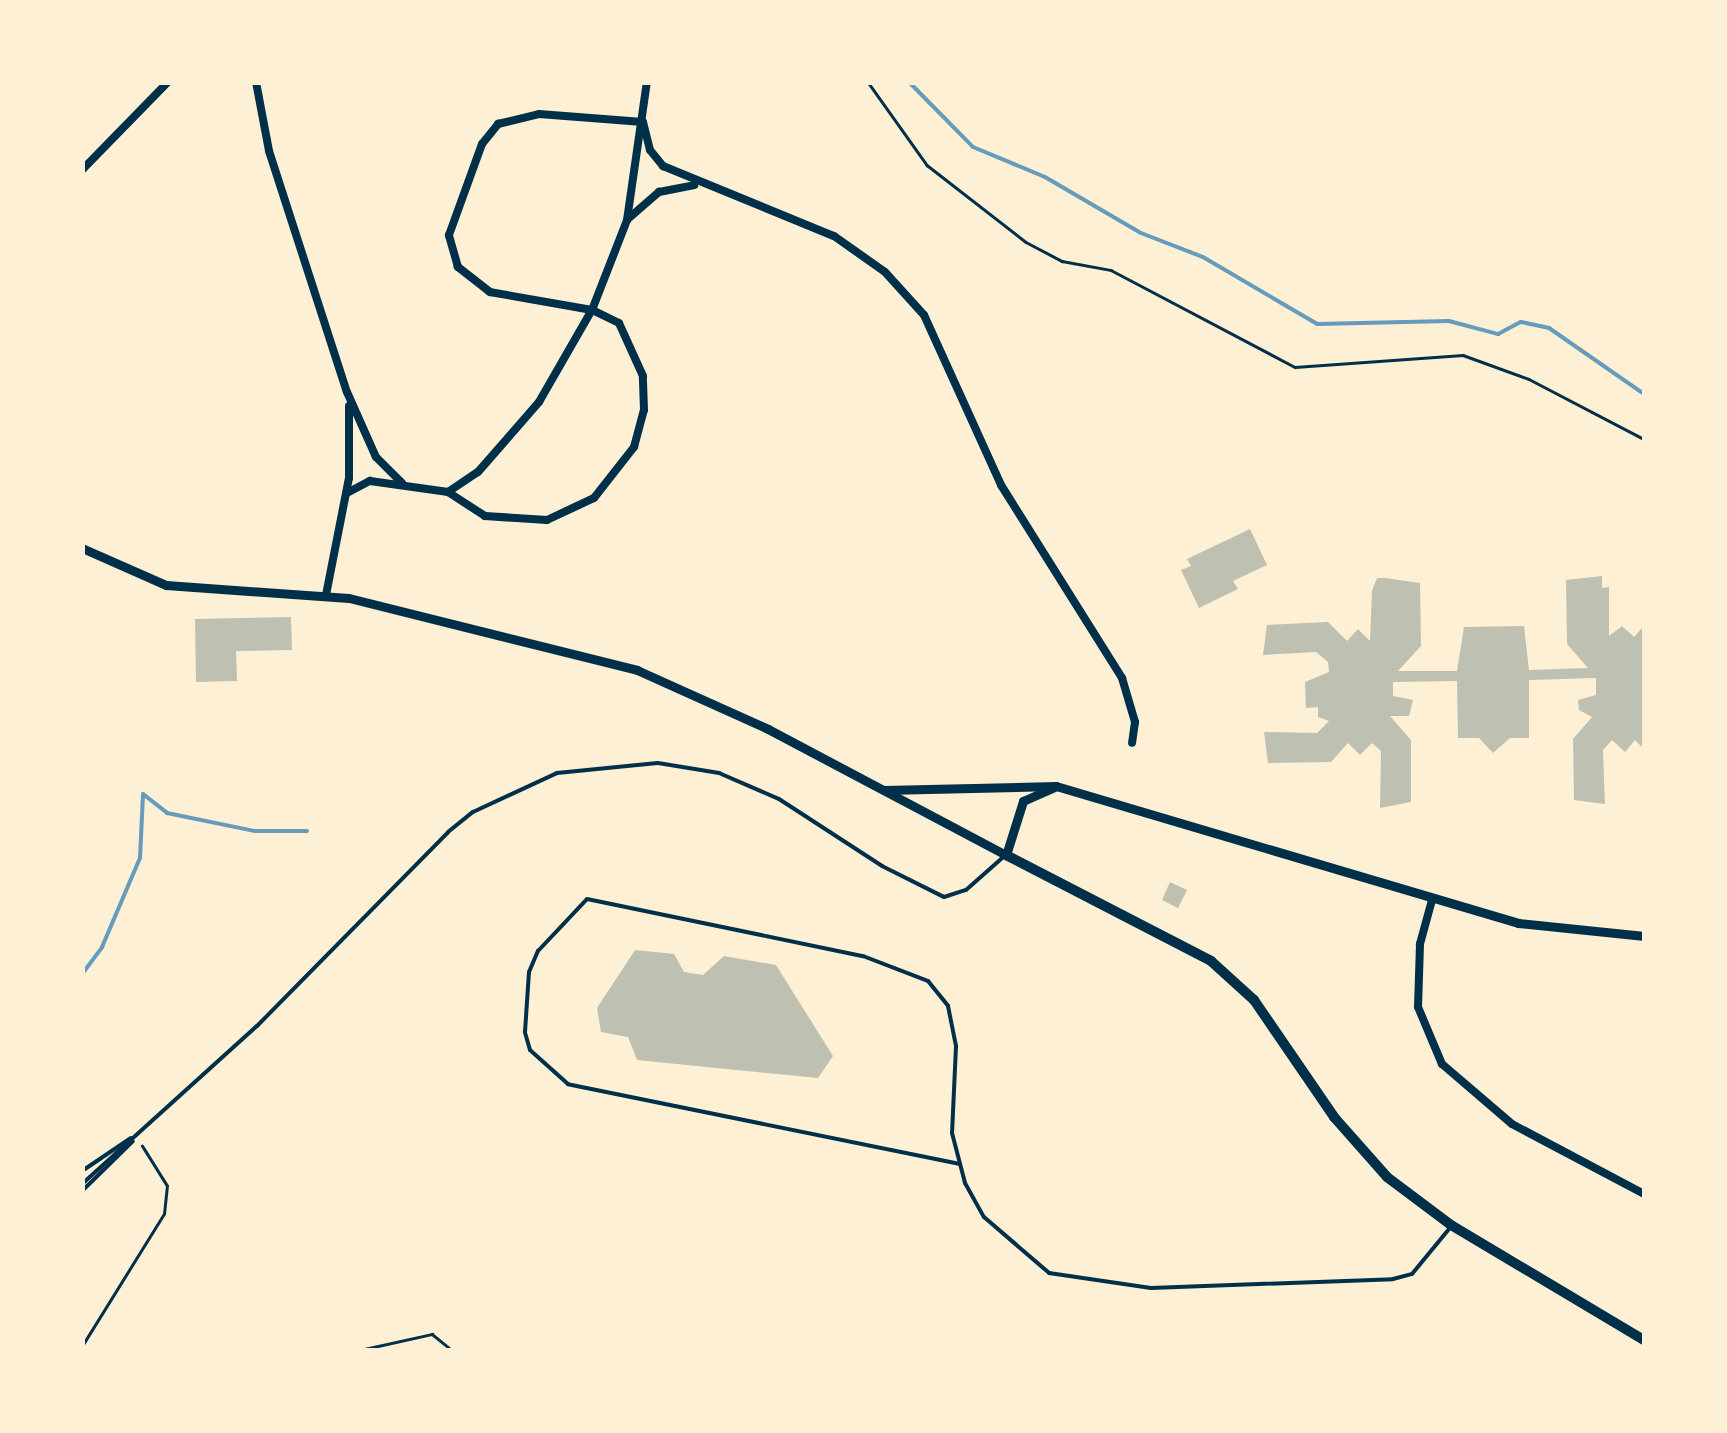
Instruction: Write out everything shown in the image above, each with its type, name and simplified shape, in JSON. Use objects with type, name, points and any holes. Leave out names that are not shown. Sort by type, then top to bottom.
[{"type":"main road","points":[[1006,855],[1184,944],[1234,979],[1362,1152],[1452,1225],[1644,1340]]},
{"type":"street","points":[[82,170],[168,82]]},
{"type":"street","points":[[256,82],[269,151],[347,392],[376,457],[410,488]]},
{"type":"street","points":[[448,492],[478,472],[539,402],[592,310],[627,220],[646,82]]},
{"type":"street","points":[[346,494],[370,481],[448,492],[485,516],[531,521],[578,509],[608,485],[634,447],[644,394],[626,332],[592,310],[490,292],[458,267],[450,235],[482,144],[498,124],[539,114],[643,122]]},
{"type":"street","points":[[643,122],[650,150],[663,166],[698,185],[747,196],[834,236],[884,272],[924,315],[1000,485],[1122,678],[1134,722],[1132,743]]},
{"type":"street","points":[[627,220],[659,192],[698,185]]},
{"type":"street","points":[[326,595],[346,494],[352,426],[347,392]]},
{"type":"street","points":[[82,546],[107,562],[185,590],[326,595],[524,637],[637,670],[768,729],[876,790],[1006,855],[1023,801],[1056,786]]},
{"type":"street","points":[[876,790],[1056,786],[1432,900],[1563,930],[1644,936]]},
{"type":"street","points":[[1432,900],[1420,944],[1418,1007],[1442,1064],[1512,1124],[1644,1194]]},
{"type":"lane","points":[[82,1184],[282,1002],[448,832],[473,812],[557,773],[658,763],[719,773],[779,799],[882,866],[944,897],[976,882],[1006,855]]},
{"type":"lane","points":[[960,1164],[568,1084],[551,1075],[526,1032],[528,972],[538,951],[587,899],[863,956],[928,981],[948,1006],[956,1046],[952,1132],[960,1164],[984,1216],[1031,1264],[1049,1273],[1124,1285],[1393,1279],[1412,1274],[1452,1225]]},
{"type":"lane","points":[[82,1171],[122,1140],[136,1137]]},
{"type":"lane","points":[[82,1191],[136,1137]]},
{"type":"path","points":[[868,82],[927,165],[1026,242],[1062,260],[1110,270],[1295,367],[1464,355],[1529,379],[1644,440]]},
{"type":"path","points":[[82,1346],[164,1214],[167,1186],[136,1137]]},
{"type":"path","points":[[360,1350],[417,1334],[432,1334],[452,1350]]},
{"type":"building","points":[[1250,529],[1267,565],[1233,581],[1238,589],[1199,608],[1181,570],[1191,566],[1187,559]]},
{"type":"building","points":[[1602,576],[1602,588],[1609,587],[1609,636],[1622,626],[1634,637],[1644,626],[1644,749],[1635,740],[1625,752],[1612,740],[1603,750],[1605,804],[1574,800],[1573,739],[1592,717],[1579,710],[1578,700],[1596,695],[1596,678],[1529,680],[1529,738],[1510,738],[1493,753],[1479,738],[1458,738],[1457,681],[1393,682],[1393,696],[1413,700],[1409,716],[1390,716],[1411,740],[1411,802],[1380,808],[1381,751],[1372,743],[1360,755],[1348,743],[1331,762],[1268,763],[1264,732],[1317,733],[1329,721],[1318,717],[1318,707],[1306,708],[1305,682],[1329,672],[1328,662],[1316,652],[1263,655],[1267,625],[1328,622],[1347,641],[1358,629],[1370,641],[1372,591],[1377,578],[1385,578],[1420,583],[1421,646],[1398,671],[1457,671],[1464,627],[1524,626],[1529,670],[1588,668],[1567,644],[1566,580]]},
{"type":"building","points":[[291,617],[292,650],[236,651],[237,681],[196,682],[195,619]]},
{"type":"building","points":[[1170,882],[1187,890],[1178,908],[1162,900]]},
{"type":"building","points":[[635,950],[674,954],[684,972],[703,975],[724,956],[776,965],[833,1056],[818,1078],[637,1060],[628,1037],[601,1032],[597,1008]]},
{"type":"waterway","points":[[909,82],[973,147],[1045,177],[1141,233],[1203,257],[1317,324],[1449,321],[1498,334],[1521,322],[1549,328],[1644,394]]},
{"type":"waterway","points":[[143,794],[167,813],[255,831],[307,831]]},
{"type":"waterway","points":[[82,974],[102,947],[140,858],[143,794]]}]
